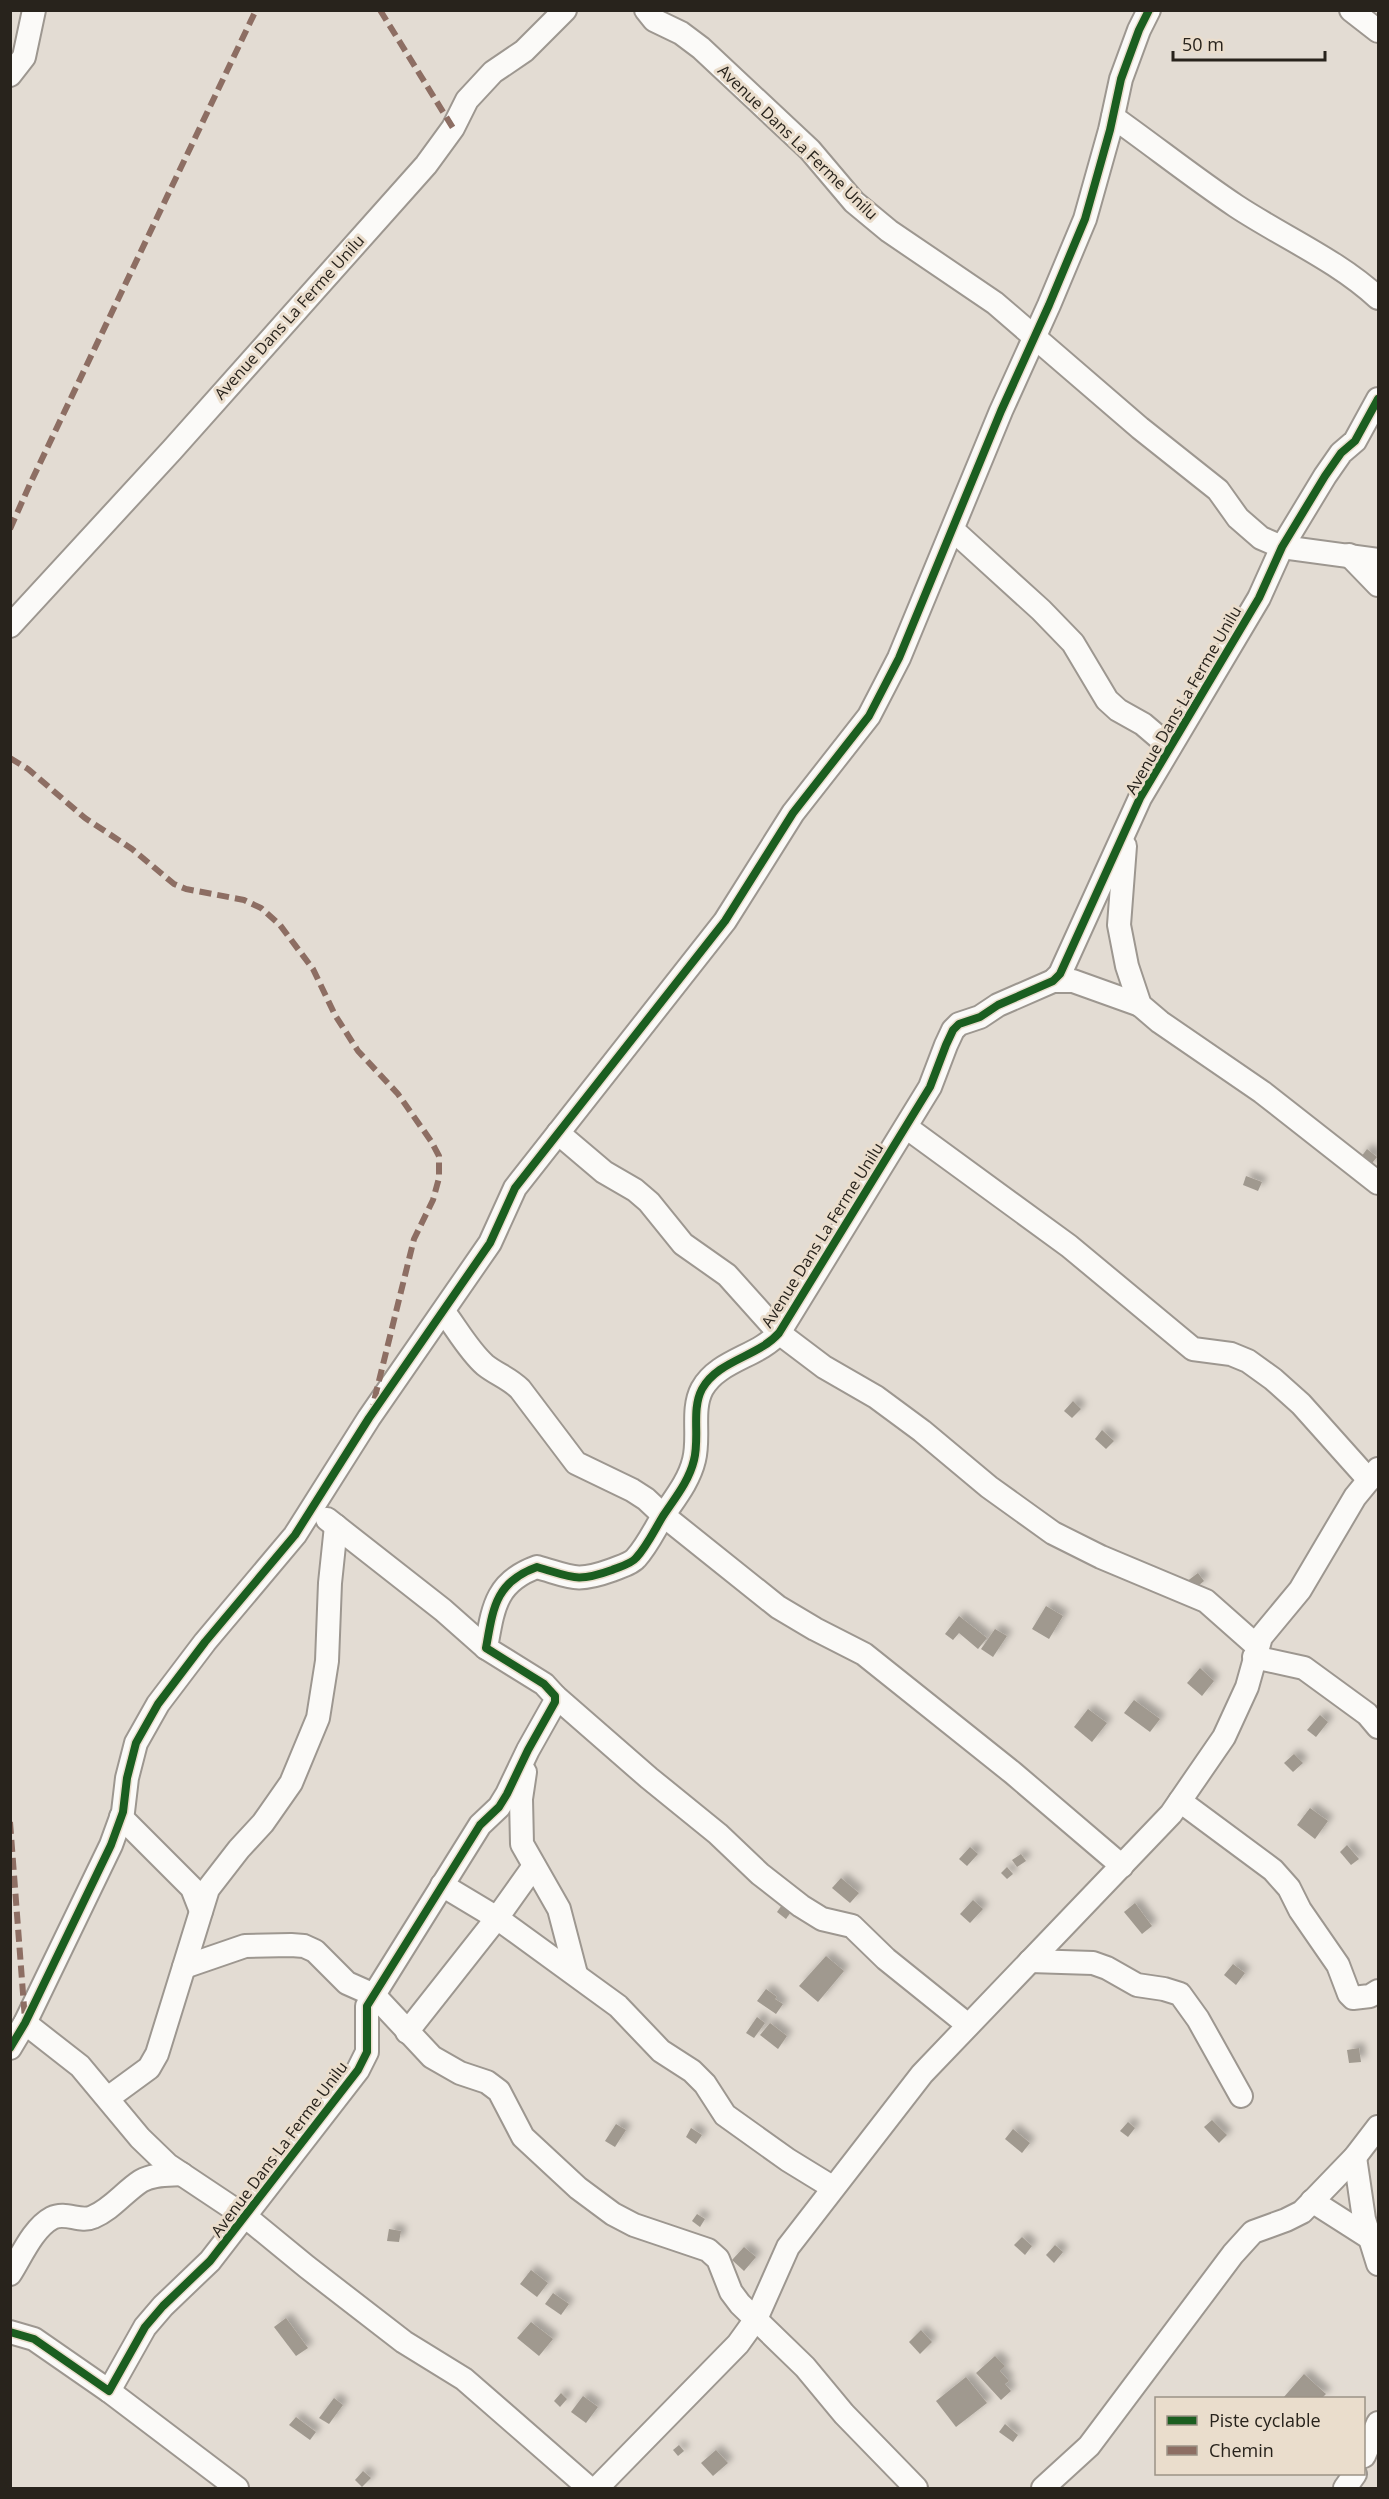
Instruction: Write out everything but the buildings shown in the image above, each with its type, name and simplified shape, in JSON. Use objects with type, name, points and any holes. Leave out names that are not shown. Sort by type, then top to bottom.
[{"type":"street","points":[[10,75],[24,57],[34,10]]},
{"type":"street","name":"Avenue Dans La Ferme Unilu","points":[[10,626],[172,450],[426,165],[453,128],[467,100],[493,72],[524,51],[565,10]]},
{"type":"street","name":"Avenue Dans La Ferme Unilu","points":[[646,10],[654,20],[681,33],[701,48],[810,150],[854,202],[898,237],[995,303],[1140,428],[1218,490],[1238,518],[1261,538],[1282,547]]},
{"type":"street","points":[[10,2048],[25,2023],[111,1845],[121,1817],[136,1743],[158,1704],[205,1642],[295,1535],[369,1418],[490,1243],[515,1188],[725,921],[793,813],[868,717],[899,658],[1085,219],[1121,79],[1138,30],[1149,10]]},
{"type":"street","points":[[1351,10],[1378,31]]},
{"type":"street","points":[[1113,117],[1236,205],[1360,281],[1378,298]]},
{"type":"street","name":"Avenue Dans La Ferme Unilu","points":[[486,1648],[496,1599],[509,1581],[537,1567],[572,1578],[588,1579],[635,1560],[688,1478],[694,1461],[698,1437],[696,1413],[704,1386],[716,1373],[770,1344],[778,1333],[930,1087],[938,1061],[953,1030],[959,1024],[980,1017],[1018,995],[1053,981],[1060,974],[1140,798],[1258,598],[1282,547],[1325,476],[1341,453],[1355,441],[1378,399]]},
{"type":"street","points":[[952,530],[1041,610],[1073,643],[1107,700],[1143,724],[1170,747]]},
{"type":"street","points":[[1282,547],[1378,560]]},
{"type":"street","points":[[1349,555],[1378,585]]},
{"type":"street","points":[[1126,829],[1119,925],[1127,966],[1140,1005]]},
{"type":"street","points":[[1053,981],[1073,981],[1140,1005],[1160,1022],[1262,1092],[1378,1183]]},
{"type":"street","points":[[610,2484],[738,2344],[756,2319],[788,2247],[832,2187],[922,2074],[1171,1814],[1224,1737],[1247,1687],[1261,1637],[1300,1590],[1355,1497],[1374,1475],[1273,1379],[1248,1361],[1231,1354],[1193,1349],[1069,1246],[906,1127]]},
{"type":"street","points":[[558,1133],[604,1172],[635,1190],[649,1202],[683,1244],[727,1275],[778,1333],[824,1367],[857,1384],[912,1424],[989,1487],[1053,1533],[1101,1557],[1206,1601],[1256,1652],[1304,1668],[1367,1714],[1378,1727]]},
{"type":"street","points":[[444,1312],[479,1359],[488,1367],[513,1381],[520,1389],[576,1463],[646,1499],[778,1607],[864,1654],[1013,1773],[1122,1866]]},
{"type":"street","points":[[312,1508],[443,1610],[486,1648],[544,1684],[649,1778],[718,1834],[760,1874],[801,1906],[822,1918],[852,1926],[886,1959],[968,2025]]},
{"type":"street","points":[[108,2098],[149,2068],[157,2054],[208,1889],[276,1806],[291,1783],[318,1718],[327,1661],[330,1583],[336,1526]]},
{"type":"street","name":"Avenue Dans La Ferme Unilu","points":[[109,2391],[145,2327],[163,2306],[210,2261],[358,2070],[367,2052],[367,2006],[480,1825],[499,1807],[507,1794],[555,1702],[555,1696]]},
{"type":"street","points":[[528,1750],[521,1799],[522,1844],[560,1909],[576,1974]]},
{"type":"street","points":[[1180,1801],[1273,1869],[1289,1888],[1300,1910],[1338,1965],[1349,1994],[1353,1998],[1370,1996],[1378,1991]]},
{"type":"street","points":[[121,1817],[192,1888],[201,1911]]},
{"type":"street","points":[[407,2032],[497,1918],[534,1866]]},
{"type":"street","points":[[442,1884],[497,1918],[618,2006],[661,2051],[692,2071],[705,2084],[725,2115],[788,2160],[832,2187]]},
{"type":"street","points":[[184,1967],[245,1946],[304,1946],[315,1951],[347,1983],[374,1995],[432,2057],[460,2073],[487,2082],[499,2091],[523,2137],[578,2188],[613,2214],[634,2225],[708,2250],[718,2259],[732,2292],[740,2304],[805,2367],[843,2414],[916,2488]]},
{"type":"street","points":[[1030,1961],[1073,1960],[1093,1963],[1137,1985],[1180,1994],[1198,2019],[1241,2096]]},
{"type":"street","points":[[25,2023],[80,2066],[140,2138],[168,2164],[246,2217],[404,2342],[464,2379],[589,2488]]},
{"type":"street","points":[[1043,2488],[1089,2446],[1190,2308],[1239,2246],[1253,2232],[1302,2212],[1355,2157],[1378,2127]]},
{"type":"street","points":[[1355,2157],[1364,2220],[1378,2264]]},
{"type":"street","points":[[10,2274],[37,2232],[51,2218],[69,2215],[92,2218],[142,2181],[157,2176],[182,2174]]},
{"type":"street","points":[[1312,2201],[1370,2238]]},
{"type":"street","points":[[15,2328],[109,2391],[237,2488]]},
{"type":"street","points":[[1365,2454],[1378,2422]]},
{"type":"street","points":[[1345,2488],[1354,2475]]},
{"type":"marked path","points":[[10,529],[256,10]]},
{"type":"marked path","points":[[380,10],[453,128]]},
{"type":"marked path","points":[[10,758],[28,769],[85,818],[132,849],[174,884],[186,889],[244,900],[261,908],[280,925],[313,969],[335,1015],[358,1051],[398,1094],[431,1141],[439,1156],[439,1178],[433,1200],[414,1239],[373,1405]]},
{"type":"marked path","points":[[10,1822],[25,2020]]},
{"type":"cycle path","points":[[10,2048],[25,2023],[111,1845],[123,1812],[127,1778],[136,1743],[158,1704],[205,1642],[295,1535],[369,1418],[490,1243],[515,1188],[725,921],[793,813],[869,716],[899,658],[1001,411],[1085,219],[1110,130],[1121,79],[1149,10]]},
{"type":"cycle path","points":[[10,2332],[34,2339],[109,2391],[145,2327],[163,2306],[210,2261],[358,2070],[367,2052],[367,2006],[480,1825],[499,1807],[555,1702],[555,1696],[544,1684],[486,1648],[498,1598],[512,1580],[537,1567],[567,1576],[590,1576],[628,1564],[644,1548],[692,1468],[696,1451],[697,1406],[702,1389],[718,1371],[760,1348],[779,1333],[930,1087],[953,1030],[959,1024],[980,1017],[998,1005],[1053,981],[1060,974],[1140,798],[1259,598],[1282,547],[1325,476],[1341,453],[1355,441],[1378,399]]}]
